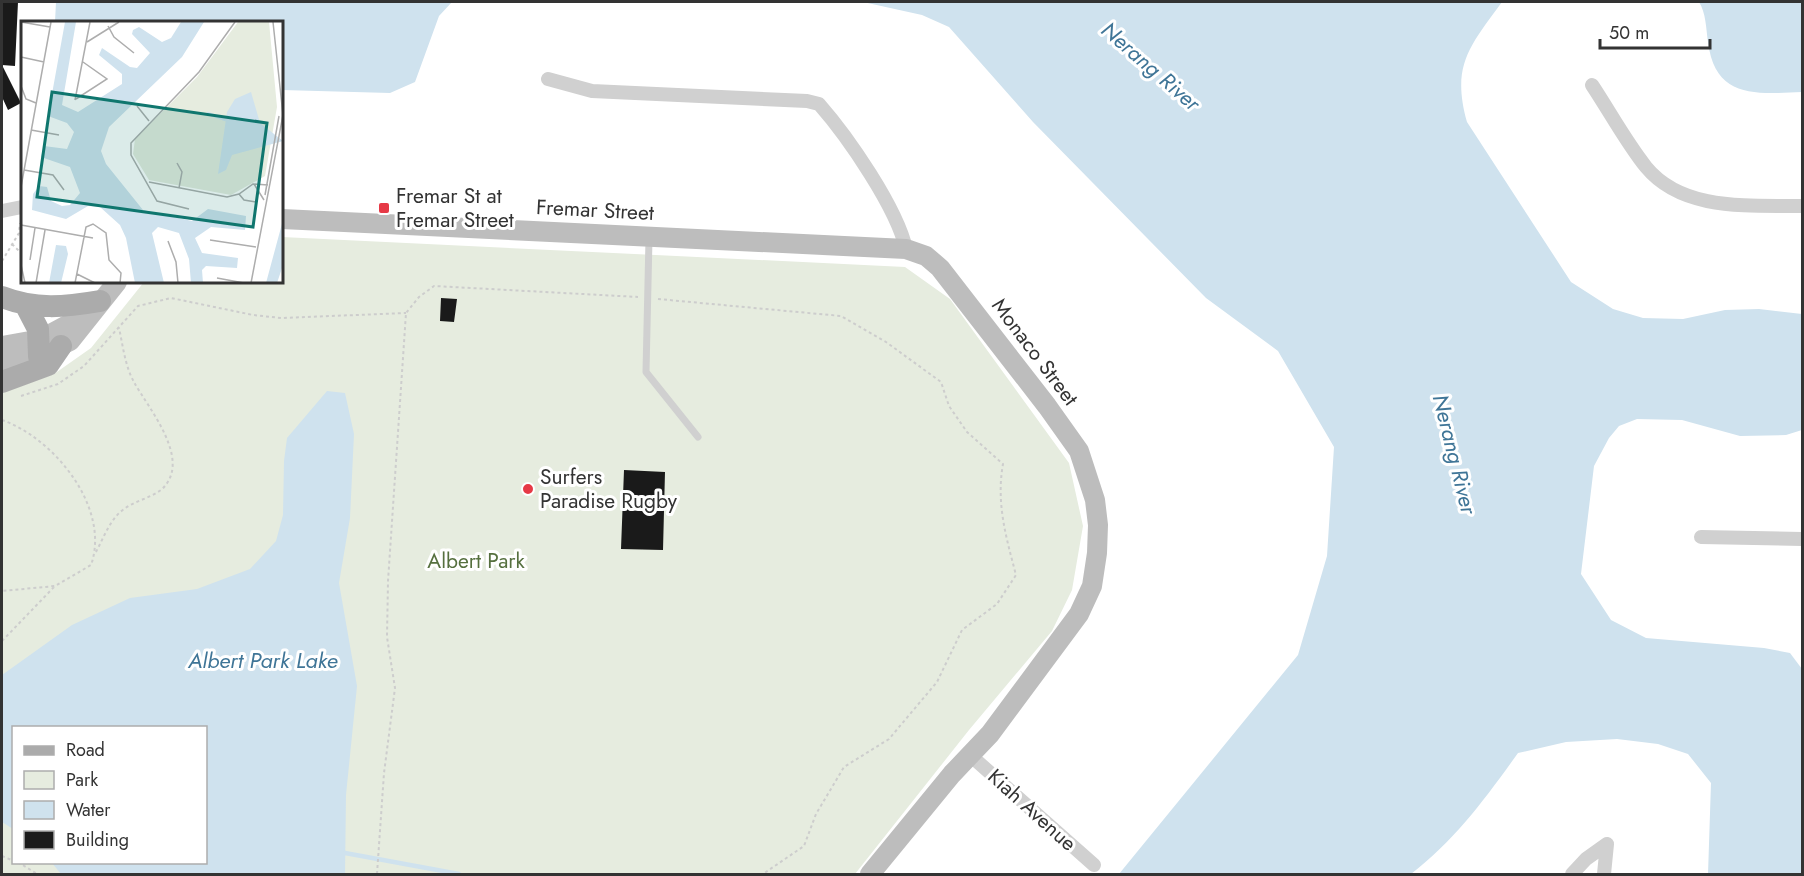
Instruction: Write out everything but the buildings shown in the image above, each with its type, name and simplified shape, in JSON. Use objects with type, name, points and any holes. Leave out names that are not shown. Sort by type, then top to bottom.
[{"type":"main road","points":[[2,297],[25,304],[55,308],[95,307]]},
{"type":"main road","points":[[8,390],[48,365],[47,347],[25,304]]},
{"type":"street","points":[[548,79],[592,91],[807,101],[819,104],[872,179],[902,230],[906,249]]},
{"type":"street","points":[[1592,85],[1647,168],[1663,183],[1682,194],[1724,204],[1803,206]]},
{"type":"street","points":[[2,211],[21,212]]},
{"type":"street","name":"Fremar Street","points":[[284,219],[906,249]]},
{"type":"street","name":"Monaco Street","points":[[870,874],[952,774],[990,734],[1079,614],[1092,586],[1097,553],[1098,525],[1095,500],[1079,451],[940,268],[926,256],[906,249]]},
{"type":"street","points":[[2,363],[79,333],[95,307],[115,284]]},
{"type":"street","points":[[2,346],[47,347]]},
{"type":"street","points":[[1701,537],[1803,539]]},
{"type":"street","name":"Kiah Avenue","points":[[970,755],[1094,865]]},
{"type":"street","points":[[1572,874],[1586,859],[1607,844],[1604,874]]},
{"type":"lane","points":[[650,236],[646,372],[698,437]]},
{"type":"path","points":[[2,261],[19,233],[21,219]]},
{"type":"path","points":[[12,244],[21,253]]},
{"type":"path","points":[[377,874],[395,688],[387,637],[388,581],[406,313],[419,297],[434,286],[648,298],[840,316],[886,342],[941,382],[950,406],[967,432],[1003,464],[998,489],[1001,518],[1016,575],[997,604],[962,630],[937,682],[889,739],[844,767],[816,814],[804,846],[763,874]]},
{"type":"path","points":[[8,390],[44,390],[72,376],[95,357],[138,306],[171,298],[253,315],[281,318],[406,313]]},
{"type":"path","points":[[2,641],[56,586],[91,566],[111,523],[123,510],[162,489],[171,472],[172,452],[166,435],[133,380],[119,328]]},
{"type":"path","points":[[2,420],[35,438],[62,464],[79,487],[84,495],[93,527],[96,552]]},
{"type":"path","points":[[2,591],[56,586]]},
{"type":"path","points":[[21,864],[37,874]]},
{"type":"green space","name":"Albert Park","points":[[284,237],[905,267],[950,299],[1069,463],[1083,526],[1072,590],[1052,631],[969,730],[855,874],[2,874],[2,393],[54,374],[91,348],[142,284],[284,284]]},
{"type":"water","points":[[56,2],[452,2],[439,16],[415,82],[390,93],[284,90],[284,21],[55,21]]},
{"type":"water","name":"Nerang River","points":[[863,2],[1502,2],[1466,57],[1461,85],[1467,122],[1571,282],[1613,309],[1643,318],[1683,319],[1725,310],[1759,309],[1802,314],[1802,430],[1786,435],[1740,436],[1682,420],[1637,419],[1619,426],[1609,438],[1594,466],[1581,574],[1611,620],[1646,638],[1764,648],[1790,653],[1802,669],[1802,874],[1708,874],[1711,783],[1688,754],[1658,744],[1617,739],[1566,742],[1518,753],[1481,803],[1455,833],[1411,874],[1119,874],[1298,655],[1327,556],[1334,447],[1278,351],[1206,298],[1033,122],[949,27],[922,15]]},
{"type":"water","points":[[1699,2],[1802,2],[1802,92],[1754,92],[1740,89],[1729,83],[1719,74],[1712,61],[1704,16]]},
{"type":"water","name":"Albert Park Lake","points":[[327,391],[345,393],[354,434],[350,518],[339,583],[357,686],[346,795],[345,874],[61,874],[53,864],[207,864],[207,726],[12,726],[12,828],[2,822],[2,675],[72,625],[130,598],[197,589],[250,569],[276,541],[283,515],[284,461],[287,438]]},
{"type":"waterway","points":[[345,853],[459,874]]},
{"type":"place","name":"Fremar St at Fremar Street","points":[[384,208]]},
{"type":"place","name":"Surfers Paradise Rugby","points":[[528,489]]}]
